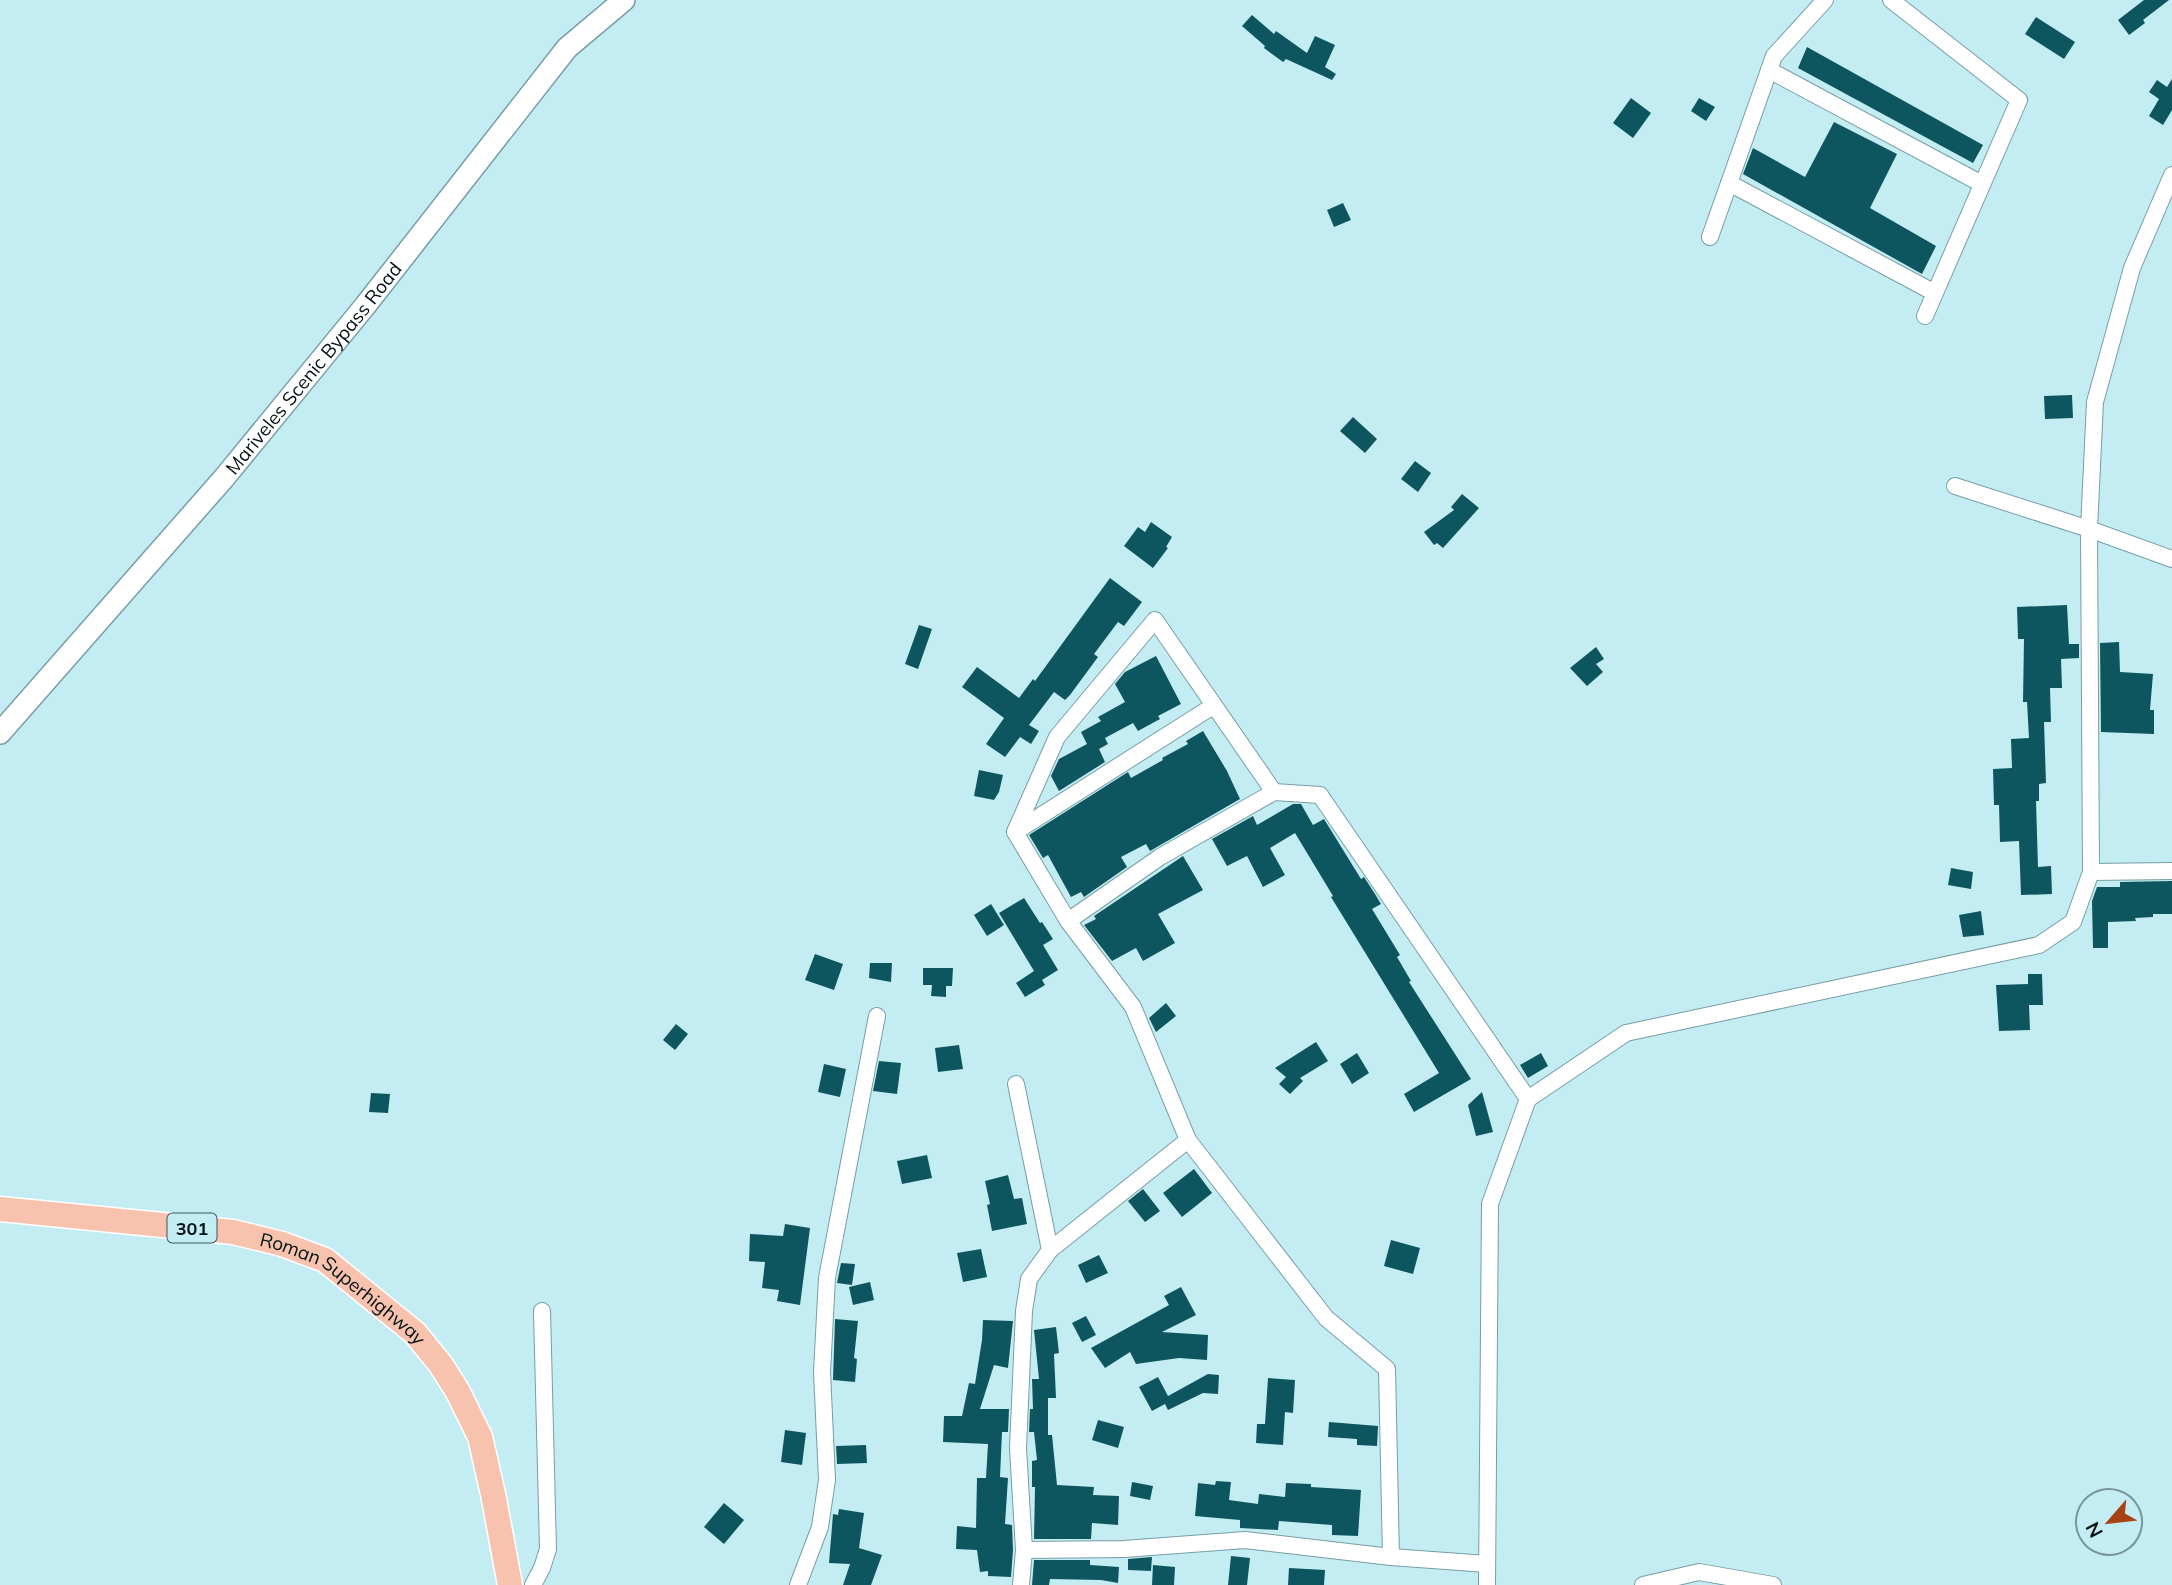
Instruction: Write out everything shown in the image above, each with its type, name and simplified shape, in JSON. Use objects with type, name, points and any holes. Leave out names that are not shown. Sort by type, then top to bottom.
[{"type":"main road","name":"Mariveles Scenic Bypass Road","points":[[0,733],[224,478],[365,306],[567,48],[624,0]]},
{"type":"main road","name":"Roman Superhighway","points":[[0,1209],[233,1232],[282,1244],[325,1259],[415,1333],[441,1365],[458,1392],[480,1437],[510,1585]]},
{"type":"street","points":[[1710,237],[1774,56],[1825,0]]},
{"type":"street","points":[[1891,0],[2019,100],[1925,316]]},
{"type":"street","points":[[1769,70],[1982,184]]},
{"type":"street","points":[[1487,1585],[1490,1204],[1528,1099],[1626,1033],[2039,945],[2073,922],[2091,872],[2090,529],[2095,402],[2132,268],[2172,175]]},
{"type":"street","points":[[1729,183],[1935,293]]},
{"type":"street","points":[[1955,486],[2090,529],[2172,559]]},
{"type":"street","points":[[1015,832],[1057,737],[1156,620],[1274,792]]},
{"type":"street","points":[[1015,832],[1213,706]]},
{"type":"street","points":[[1068,921],[1160,857],[1274,792],[1320,795],[1528,1099]]},
{"type":"street","points":[[1015,832],[1068,921],[1133,1007],[1188,1140],[1326,1318],[1387,1369],[1391,1557]]},
{"type":"street","points":[[2091,872],[2172,871]]},
{"type":"street","points":[[798,1585],[820,1527],[827,1480],[822,1371],[827,1278],[877,1016]]},
{"type":"street","points":[[1016,1084],[1050,1250]]},
{"type":"street","points":[[1021,1585],[1024,1550],[1018,1448],[1024,1311],[1029,1279],[1050,1250],[1188,1140]]},
{"type":"street","points":[[533,1585],[548,1549],[542,1311]]},
{"type":"street","points":[[1024,1550],[1124,1549],[1245,1540],[1391,1557],[1487,1564]]},
{"type":"street","points":[[1643,1585],[1699,1572],[1773,1585]]},
{"type":"building","points":[[2144,0],[2169,0],[2129,35],[2118,20]]},
{"type":"building","points":[[1252,15],[1274,34],[1276,31],[1307,53],[1315,36],[1335,45],[1325,67],[1336,74],[1332,80],[1286,59],[1283,62],[1264,48],[1265,46],[1242,26]]},
{"type":"building","points":[[2036,17],[2075,42],[2064,59],[2025,34]]},
{"type":"building","points":[[1807,47],[1983,145],[1973,163],[1798,68]]},
{"type":"building","points":[[2172,79],[2172,110],[2163,125],[2149,116],[2159,99],[2149,92],[2157,80],[2167,87]]},
{"type":"building","points":[[1631,98],[1651,113],[1633,138],[1613,123]]},
{"type":"building","points":[[1699,98],[1715,107],[1706,121],[1691,111]]},
{"type":"building","points":[[1834,122],[1897,154],[1870,208],[1936,246],[1922,274],[1743,174],[1753,148],[1805,177]]},
{"type":"building","points":[[1343,203],[1351,220],[1334,227],[1327,210]]},
{"type":"building","points":[[2072,395],[2073,418],[2045,419],[2044,396]]},
{"type":"building","points":[[1353,417],[1377,439],[1365,453],[1340,431]]},
{"type":"building","points":[[1415,461],[1431,473],[1418,492],[1401,479]]},
{"type":"building","points":[[1462,494],[1479,508],[1443,548],[1437,543],[1434,545],[1424,532],[1454,510],[1451,507]]},
{"type":"building","points":[[1151,522],[1172,537],[1166,547],[1168,548],[1153,568],[1124,546],[1138,527],[1145,532]]},
{"type":"building","points":[[1110,578],[1142,602],[1124,626],[1118,622],[1094,654],[1098,657],[1070,695],[1065,700],[1054,692],[1029,725],[1039,731],[1031,744],[1020,737],[1005,757],[986,744],[1004,718],[962,687],[977,667],[1019,698],[1033,679],[1035,681]]},
{"type":"building","points":[[2067,605],[2069,644],[2079,644],[2079,658],[2061,659],[2062,688],[2050,688],[2051,722],[2044,722],[2046,783],[2039,784],[2039,801],[2036,801],[2038,867],[2051,866],[2052,894],[2021,895],[2019,841],[2000,842],[1999,805],[1994,805],[1993,769],[2012,768],[2011,739],[2029,738],[2027,702],[2023,702],[2024,639],[2018,639],[2017,607]]},
{"type":"building","points":[[919,625],[932,629],[918,669],[905,664]]},
{"type":"building","points":[[2119,642],[2120,672],[2153,674],[2150,710],[2154,710],[2154,734],[2101,732],[2100,643]]},
{"type":"building","points":[[1596,647],[1604,659],[1596,664],[1603,672],[1587,686],[1570,668]]},
{"type":"building","points":[[1156,656],[1181,704],[1138,731],[1133,723],[1105,738],[1108,744],[1099,749],[1105,762],[1059,791],[1051,776],[1059,759],[1087,744],[1081,732],[1101,721],[1098,717],[1125,702],[1115,684],[1125,672]]},
{"type":"building","points":[[1203,731],[1240,799],[1150,851],[1146,844],[1121,857],[1127,867],[1084,897],[1081,892],[1071,897],[1048,855],[1043,858],[1029,835],[1128,772],[1131,778],[1163,760],[1162,758],[1188,744],[1186,741]]},
{"type":"building","points":[[979,770],[1003,775],[994,800],[974,796]]},
{"type":"building","points":[[1293,804],[1301,804],[1313,825],[1324,819],[1361,879],[1364,877],[1381,904],[1372,909],[1400,955],[1397,957],[1411,981],[1409,982],[1471,1079],[1414,1112],[1404,1094],[1439,1073],[1295,833],[1270,848],[1285,875],[1263,887],[1247,856],[1227,866],[1212,839],[1253,816],[1257,825]]},
{"type":"building","points":[[1183,856],[1203,890],[1158,914],[1175,943],[1143,961],[1136,948],[1112,961],[1084,925]]},
{"type":"building","points":[[1951,868],[1973,872],[1971,889],[1948,885]]},
{"type":"building","points":[[2172,881],[2172,914],[2153,914],[2153,917],[2135,918],[2136,921],[2108,922],[2108,948],[2093,948],[2092,901],[2097,887],[2120,887],[2120,882]]},
{"type":"building","points":[[1024,898],[1053,939],[1043,945],[1058,970],[1042,980],[1045,985],[1025,997],[1016,983],[1034,971],[999,913]]},
{"type":"building","points":[[991,904],[1004,925],[987,936],[974,915]]},
{"type":"building","points":[[1981,911],[1984,935],[1963,937],[1959,915]]},
{"type":"building","points":[[815,954],[843,964],[834,990],[805,980]]},
{"type":"building","points":[[870,963],[892,963],[891,982],[869,978]]},
{"type":"building","points":[[923,968],[953,968],[952,986],[946,986],[946,997],[931,996],[932,985],[923,985]]},
{"type":"building","points":[[2028,974],[2042,974],[2043,1005],[2029,1005],[2030,1030],[1999,1031],[1996,985],[2028,984]]},
{"type":"building","points":[[1166,1003],[1176,1016],[1156,1032],[1149,1018]]},
{"type":"building","points":[[676,1024],[688,1034],[675,1050],[663,1040]]},
{"type":"building","points":[[1316,1042],[1328,1061],[1300,1078],[1303,1081],[1290,1094],[1279,1084],[1286,1077],[1275,1068]]},
{"type":"building","points":[[959,1045],[963,1069],[938,1072],[935,1048]]},
{"type":"building","points":[[1357,1053],[1369,1073],[1352,1084],[1340,1064]]},
{"type":"building","points":[[1541,1053],[1548,1066],[1528,1078],[1520,1065]]},
{"type":"building","points":[[879,1061],[901,1063],[897,1094],[873,1091]]},
{"type":"building","points":[[824,1064],[846,1069],[840,1097],[818,1092]]},
{"type":"building","points":[[1482,1092],[1493,1132],[1476,1136],[1468,1105]]},
{"type":"building","points":[[371,1093],[390,1094],[388,1113],[369,1112]]},
{"type":"building","points":[[927,1155],[932,1178],[902,1184],[897,1161]]},
{"type":"building","points":[[1194,1169],[1212,1193],[1182,1217],[1163,1193]]},
{"type":"building","points":[[1008,1175],[1014,1199],[1022,1198],[1027,1224],[992,1231],[985,1181]]},
{"type":"building","points":[[1143,1189],[1160,1211],[1145,1222],[1128,1201]]},
{"type":"building","points":[[785,1224],[810,1228],[800,1305],[777,1301],[779,1290],[762,1288],[765,1262],[749,1261],[750,1234],[783,1236]]},
{"type":"building","points":[[1391,1240],[1420,1248],[1413,1274],[1384,1266]]},
{"type":"building","points":[[981,1249],[987,1277],[963,1282],[957,1253]]},
{"type":"building","points":[[1099,1255],[1108,1273],[1086,1283],[1078,1265]]},
{"type":"building","points":[[841,1263],[855,1264],[852,1285],[837,1283]]},
{"type":"building","points":[[870,1282],[874,1300],[853,1305],[849,1287]]},
{"type":"building","points":[[1181,1287],[1196,1315],[1162,1332],[1208,1335],[1207,1360],[1179,1358],[1136,1364],[1130,1352],[1105,1368],[1091,1348],[1169,1305],[1164,1296]]},
{"type":"building","points":[[1086,1316],[1096,1335],[1082,1342],[1072,1323]]},
{"type":"building","points":[[835,1319],[858,1321],[854,1358],[857,1359],[855,1382],[833,1380]]},
{"type":"building","points":[[983,1320],[1013,1321],[1008,1368],[994,1365],[980,1409],[1009,1409],[1008,1432],[1002,1432],[1000,1477],[1008,1478],[1005,1524],[1012,1525],[1011,1577],[988,1576],[988,1571],[980,1572],[977,1550],[956,1549],[957,1526],[976,1528],[977,1478],[986,1478],[988,1444],[943,1442],[944,1416],[962,1416],[969,1383],[975,1384]]},
{"type":"building","points":[[1056,1327],[1059,1353],[1054,1354],[1056,1398],[1048,1398],[1048,1435],[1052,1435],[1057,1485],[1094,1487],[1093,1495],[1119,1496],[1118,1525],[1092,1523],[1091,1539],[1034,1539],[1035,1487],[1032,1487],[1032,1461],[1037,1460],[1034,1432],[1029,1432],[1030,1409],[1033,1409],[1032,1379],[1039,1379],[1034,1330]]},
{"type":"building","points":[[1208,1374],[1219,1375],[1218,1394],[1203,1393],[1168,1410],[1165,1404],[1152,1411],[1139,1387],[1158,1377],[1168,1396]]},
{"type":"building","points":[[1268,1378],[1295,1380],[1293,1413],[1285,1412],[1283,1445],[1256,1443],[1257,1424],[1265,1424]]},
{"type":"building","points":[[1098,1420],[1124,1427],[1118,1448],[1092,1440]]},
{"type":"building","points":[[1329,1422],[1378,1426],[1377,1446],[1357,1445],[1357,1439],[1328,1437]]},
{"type":"building","points":[[785,1430],[806,1433],[802,1465],[781,1462]]},
{"type":"building","points":[[866,1445],[867,1463],[837,1464],[836,1446]]},
{"type":"building","points":[[1216,1481],[1231,1482],[1229,1500],[1258,1504],[1259,1494],[1285,1497],[1286,1483],[1361,1490],[1358,1536],[1332,1535],[1332,1525],[1279,1521],[1278,1530],[1240,1528],[1240,1520],[1195,1516],[1198,1483],[1215,1485]]},
{"type":"building","points":[[1132,1482],[1153,1486],[1150,1500],[1130,1496]]},
{"type":"building","points":[[724,1503],[744,1520],[724,1544],[704,1527]]},
{"type":"building","points":[[839,1509],[864,1513],[859,1548],[882,1555],[871,1585],[843,1585],[850,1564],[829,1563],[833,1514],[838,1515]]},
{"type":"building","points":[[1231,1556],[1250,1558],[1247,1585],[1228,1585]]},
{"type":"building","points":[[1152,1557],[1151,1571],[1128,1570],[1128,1559]]},
{"type":"building","points":[[1034,1560],[1090,1560],[1090,1565],[1119,1567],[1118,1583],[1050,1579],[1049,1585],[1032,1585]]},
{"type":"building","points":[[1153,1565],[1175,1567],[1174,1585],[1152,1585]]},
{"type":"building","points":[[1289,1568],[1325,1570],[1324,1585],[1288,1585]]}]
